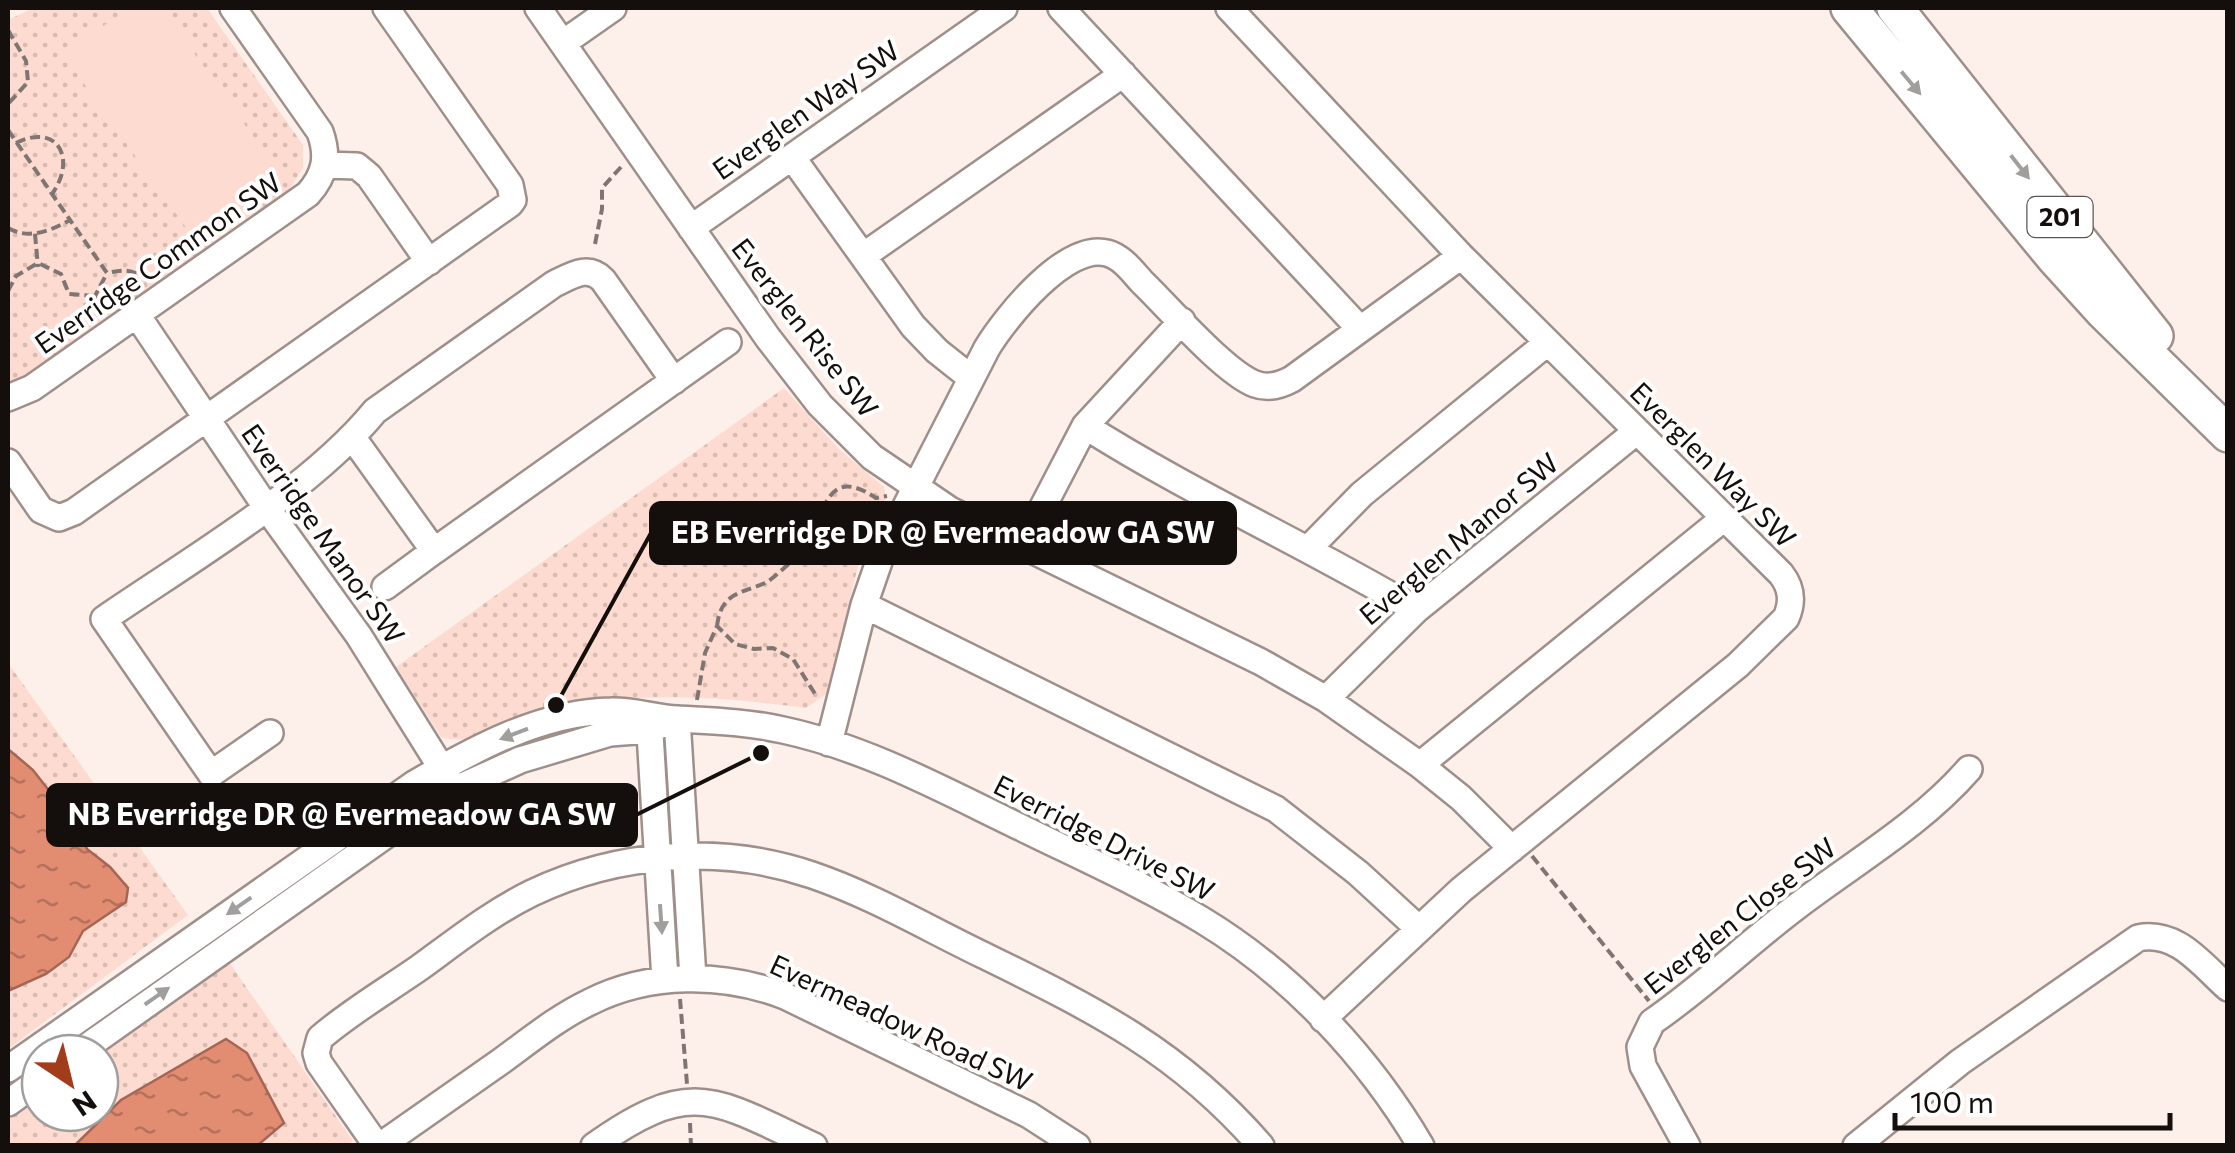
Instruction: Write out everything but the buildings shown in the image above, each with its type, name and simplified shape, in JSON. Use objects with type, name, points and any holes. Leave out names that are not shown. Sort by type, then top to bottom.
[{"type":"highway","points":[[1849,8],[2054,257],[2228,434]]},
{"type":"highway","name":"201","points":[[1895,8],[2228,426]]},
{"type":"street","points":[[233,8],[320,132],[326,156],[324,165],[358,166],[429,262]]},
{"type":"street","points":[[8,462],[41,510],[59,518],[74,512],[510,204],[513,192],[386,8]]},
{"type":"street","name":"Everglen Rise SW","points":[[538,8],[768,338],[820,404],[872,457],[915,488],[1022,546],[1260,662],[1326,699],[1420,765],[1516,845]]},
{"type":"street","points":[[562,42],[613,8]]},
{"type":"street","name":"Everglen Way SW","points":[[691,228],[1004,8]]},
{"type":"street","points":[[1061,8],[1360,329]]},
{"type":"street","name":"Everglen Way SW","points":[[1229,8],[1461,256],[1787,582],[1791,600],[1786,618],[1738,666],[1418,928],[1323,1020]]},
{"type":"street","points":[[864,256],[1123,74]]},
{"type":"street","points":[[792,156],[913,326],[936,351],[971,378]]},
{"type":"street","name":"Everridge Common SW","points":[[8,398],[32,388],[308,194],[319,182],[324,165]]},
{"type":"street","points":[[829,743],[864,605],[882,553],[1000,327],[1044,280],[1087,252],[1102,252],[1120,259],[1212,351],[1252,383],[1264,386],[1292,379],[1461,256]]},
{"type":"street","points":[[270,733],[211,774],[104,620],[266,506],[353,438],[376,410],[554,284],[584,270],[603,280],[674,381]]},
{"type":"street","name":"Everridge Manor SW","points":[[137,316],[350,624],[448,779]]},
{"type":"street","points":[[1022,546],[1085,426],[1182,321]]},
{"type":"street","points":[[385,587],[728,342]]},
{"type":"street","points":[[1308,548],[1362,494],[1547,343]]},
{"type":"street","points":[[1085,426],[1154,470],[1308,548],[1416,610]]},
{"type":"street","name":"Everglen Manor SW","points":[[1326,699],[1416,610],[1637,430]]},
{"type":"street","points":[[353,438],[434,552]]},
{"type":"street","points":[[1420,765],[1724,518]]},
{"type":"street","points":[[864,605],[1276,810],[1358,873],[1418,928]]},
{"type":"street","name":"Everridge Drive SW","points":[[102,1033],[389,800],[448,779],[482,747],[560,719],[608,711],[649,723],[685,719],[746,724],[829,743],[901,770],[1168,900],[1250,954],[1323,1020],[1387,1093],[1422,1146]]},
{"type":"street","points":[[679,979],[685,856],[685,719]]},
{"type":"street","points":[[649,723],[658,857],[679,979]]},
{"type":"street","name":"Everglen Close SW","points":[[1687,1146],[1641,1057],[1643,1036],[1652,1022],[1794,908],[1919,818],[1970,769]]},
{"type":"street","points":[[378,1146],[319,1063],[316,1054],[320,1038],[494,915],[531,894],[589,871],[658,857],[685,856],[748,860],[813,875],[1021,974],[1123,1026],[1216,1098],[1261,1146]]},
{"type":"street","points":[[1856,1146],[1960,1062],[2138,938],[2172,939],[2228,988]]},
{"type":"street","name":"Everridge Drive SW","points":[[8,1069],[212,941]]},
{"type":"street","name":"Evermeadow Road SW","points":[[378,1146],[577,1008],[630,987],[679,979],[744,983],[785,996],[1029,1115],[1078,1146]]},
{"type":"street","points":[[594,1146],[651,1110],[688,1102],[735,1108],[814,1146]]},
{"type":"path","points":[[8,30],[26,61],[28,82],[8,104]]},
{"type":"path","points":[[8,130],[107,273]]},
{"type":"path","points":[[16,143],[41,136],[57,144],[64,156],[65,170],[52,194]]},
{"type":"path","points":[[595,244],[602,188],[628,161]]},
{"type":"path","points":[[8,228],[35,234],[70,220]]},
{"type":"path","points":[[35,234],[38,265]]},
{"type":"path","points":[[8,291],[16,276],[38,265],[62,274],[69,294],[95,296]]},
{"type":"path","points":[[113,332],[100,313],[95,296],[107,273],[124,269],[138,273],[160,298]]},
{"type":"path","points":[[685,719],[704,653],[718,626],[719,610],[726,600],[744,589],[768,582],[792,560],[810,538],[824,500],[842,487],[862,488],[876,498],[915,488]]},
{"type":"path","points":[[718,626],[735,644],[773,648],[794,659],[820,701]]},
{"type":"path","points":[[1516,845],[1661,1016]]},
{"type":"path","points":[[679,979],[691,1146]]},
{"type":"shaded area","points":[[33,8],[207,8],[303,145],[303,168],[288,192],[8,384],[8,20]]},
{"type":"shaded area","points":[[129,8],[162,8],[277,170],[189,232],[63,54]]},
{"type":"shaded area","points":[[784,388],[839,449],[884,487],[886,498],[863,546],[826,694],[806,708],[704,698],[603,701],[536,715],[477,737],[441,737],[396,667]]},
{"type":"shaded area","points":[[8,663],[188,915],[29,1033],[20,1033],[20,1040],[8,1049]]},
{"type":"shaded area","points":[[229,962],[353,1141],[347,1146],[8,1145],[8,1118],[20,1109],[20,1133],[120,1133],[120,1039]]},
{"type":"water","points":[[8,749],[33,770],[64,810],[87,849],[128,888],[126,902],[83,931],[69,957],[46,974],[8,991]]},
{"type":"water","points":[[226,1039],[247,1053],[284,1123],[258,1145],[75,1145],[87,1133],[120,1133],[121,1100]]},
{"type":"place","name":"EB Everridge DR @ Evermeadow GA SW","points":[[556,705]]},
{"type":"place","name":"NB Everridge DR @ Evermeadow GA SW","points":[[761,753]]}]
